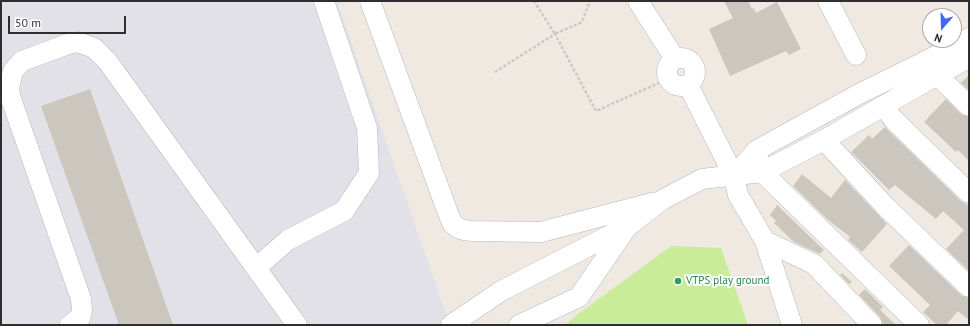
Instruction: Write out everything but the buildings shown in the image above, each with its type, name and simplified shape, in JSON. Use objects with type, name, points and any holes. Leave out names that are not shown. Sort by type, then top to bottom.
[{"type":"street","points":[[256,268],[288,240],[344,211],[369,173],[367,128],[324,1]]},
{"type":"street","points":[[370,1],[448,213],[452,222],[458,228],[472,231],[541,232],[662,200]]},
{"type":"street","points":[[638,1],[675,59]]},
{"type":"street","points":[[828,1],[856,55]]},
{"type":"street","points":[[451,325],[501,291],[628,226],[662,200],[702,179],[762,172],[884,107],[969,38]]},
{"type":"street","points":[[70,325],[80,318],[82,310],[81,299],[10,96],[9,88],[14,71],[22,61],[68,44],[78,42],[94,48],[108,62],[297,325]]},
{"type":"street","points":[[680,58],[689,60],[695,68],[694,78],[688,85],[679,87],[674,86],[666,75],[668,66],[675,59],[680,58]]},
{"type":"street","points":[[734,176],[757,150],[859,94],[932,67],[969,58]]},
{"type":"street","points":[[932,67],[969,106]]},
{"type":"street","points":[[688,85],[734,176],[738,196],[765,241],[792,325]]},
{"type":"street","points":[[884,107],[894,120],[969,193]]},
{"type":"street","points":[[824,140],[886,207],[969,287]]},
{"type":"street","points":[[757,150],[762,172],[919,325]]},
{"type":"street","points":[[519,325],[579,297],[628,226]]},
{"type":"street","points":[[765,241],[814,264],[872,325]]},
{"type":"path","points":[[534,1],[555,34],[596,111],[668,79]]},
{"type":"path","points":[[495,72],[555,34],[582,22],[590,1]]},
{"type":"shaded area","points":[[1,1],[337,1],[450,325],[1,325]]},
{"type":"green space","name":"VTPS play ground","points":[[671,246],[721,248],[748,325],[565,325],[578,314]]},
{"type":"place","name":"VTPS play ground","points":[[678,281]]}]
